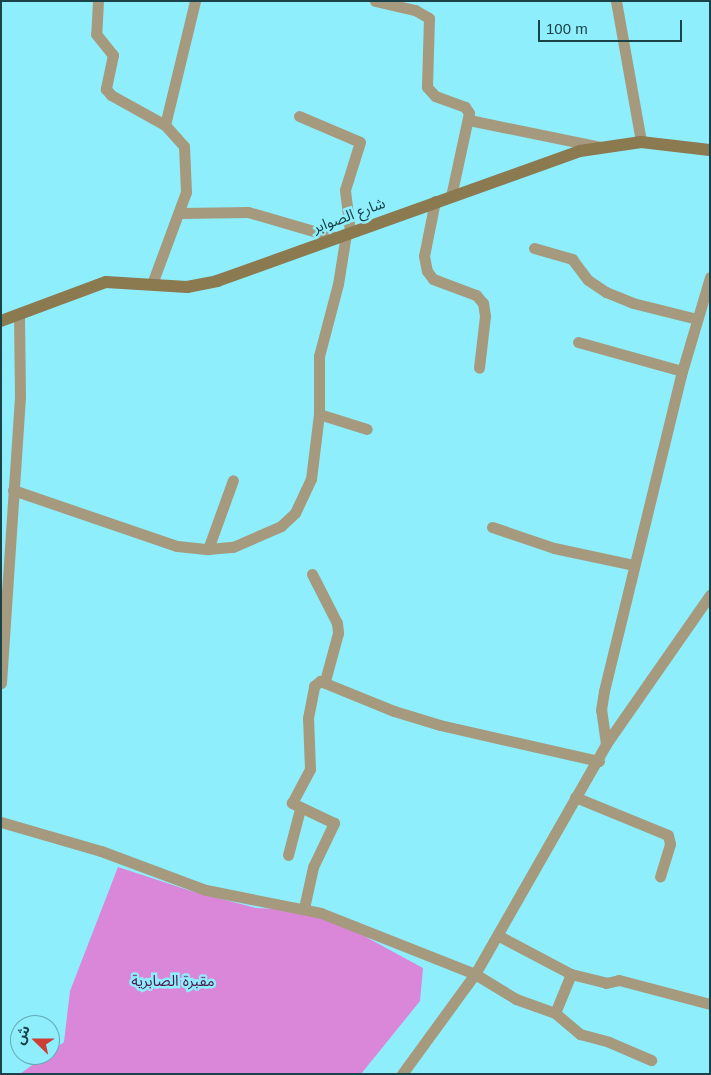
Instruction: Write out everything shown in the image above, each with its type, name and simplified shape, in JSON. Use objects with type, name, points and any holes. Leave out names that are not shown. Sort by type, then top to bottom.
[{"type":"street","points":[[98,1],[96,34],[114,55],[106,89],[111,95],[166,125],[184,146],[186,192],[181,213],[152,284]]},
{"type":"street","points":[[166,125],[195,1]]},
{"type":"street","points":[[375,1],[415,10],[429,18],[427,87],[435,96],[465,107],[469,120],[451,196]]},
{"type":"street","points":[[616,1],[642,142]]},
{"type":"street","points":[[1,479],[155,540],[208,549],[233,547],[258,539],[281,526],[295,513],[311,479],[319,414],[319,356],[338,284],[345,190],[360,142],[299,116]]},
{"type":"street","points":[[469,120],[600,147]]},
{"type":"street","name":"شارع الصوابر","points":[[1,321],[106,282],[187,287],[217,280],[435,201],[600,147],[642,142],[710,150]]},
{"type":"street","points":[[435,201],[424,256],[426,271],[433,279],[476,295],[483,303],[485,316],[479,368]]},
{"type":"street","points":[[181,213],[248,212],[343,234]]},
{"type":"street","points":[[534,248],[572,259],[588,280],[606,292],[633,303],[697,319]]},
{"type":"street","points":[[606,744],[601,710],[634,565],[682,370],[710,277]]},
{"type":"street","points":[[1,683],[7,505],[13,485],[20,397],[19,314]]},
{"type":"street","points":[[578,342],[682,370]]},
{"type":"street","points":[[319,414],[367,429]]},
{"type":"street","points":[[208,549],[233,480]]},
{"type":"street","points":[[492,527],[554,548],[634,565]]},
{"type":"street","points":[[312,574],[337,623],[338,633],[325,681]]},
{"type":"street","points":[[402,1074],[475,974],[499,936],[575,797],[599,761],[606,744],[710,595]]},
{"type":"street","points":[[304,908],[313,867],[334,823],[300,809],[292,803],[311,762],[308,718],[314,686],[320,680],[394,711],[440,725],[599,761]]},
{"type":"street","points":[[575,797],[668,835],[670,844],[660,876]]},
{"type":"street","points":[[288,855],[300,809]]},
{"type":"street","points":[[1,822],[101,850],[206,890],[256,902],[304,908],[475,974],[516,999],[555,1013],[580,1034],[610,1042],[651,1060]]},
{"type":"street","points":[[499,936],[571,974],[606,983],[619,980],[710,1004]]},
{"type":"street","points":[[555,1013],[571,974]]},
{"type":"green space","name":"مقبرة الصابرية","points":[[118,867],[191,891],[256,908],[318,911],[423,968],[420,1001],[361,1074],[20,1074],[32,1065],[60,1065],[60,1045],[64,1042],[70,991]]}]
